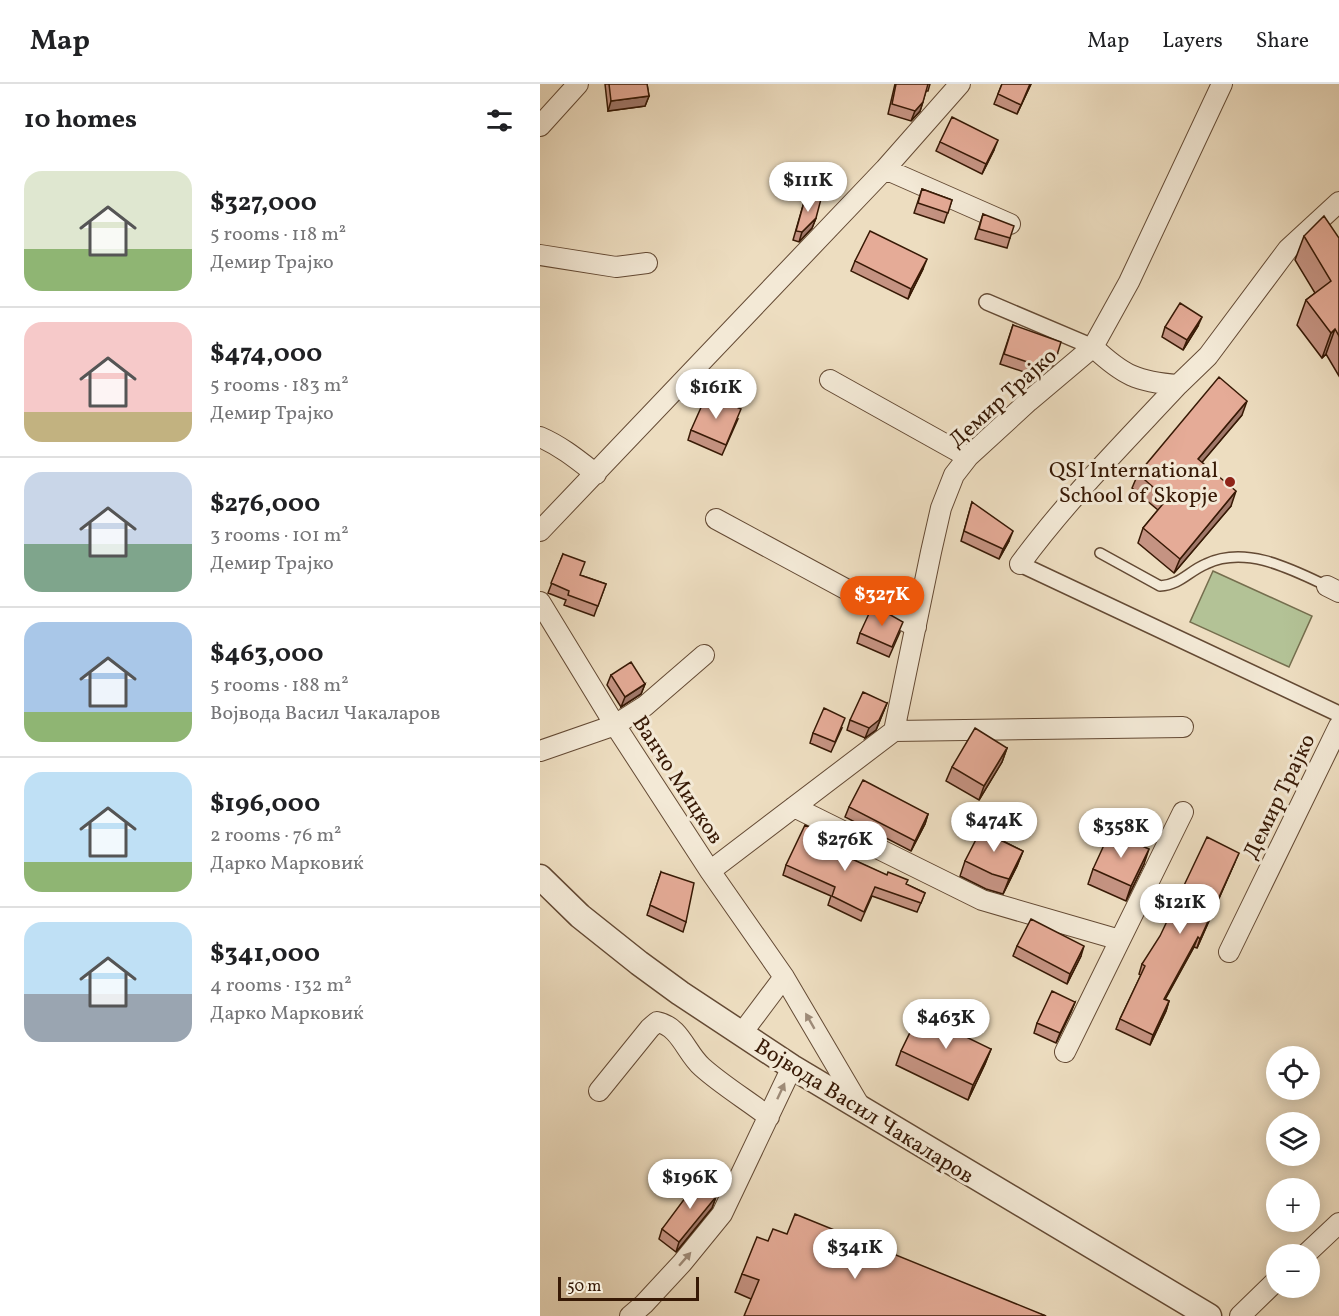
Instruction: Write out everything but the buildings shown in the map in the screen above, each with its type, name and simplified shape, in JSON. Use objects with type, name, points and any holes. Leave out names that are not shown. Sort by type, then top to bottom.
[{"type":"street","points":[[540,126],[578,84]]},
{"type":"street","points":[[540,531],[885,169],[960,84]]},
{"type":"street","name":"Демир Трајко","points":[[894,731],[941,508],[954,475],[968,457],[1093,347],[1129,282],[1222,84]]},
{"type":"street","points":[[885,169],[1010,224]]},
{"type":"street","points":[[1020,564],[1035,543],[1100,469],[1208,356],[1288,249],[1339,202]]},
{"type":"street","points":[[540,255],[616,267],[647,263]]},
{"type":"street","name":"Демир Трајко","points":[[987,302],[1093,347]]},
{"type":"street","points":[[1093,347],[1126,374],[1152,383],[1178,385]]},
{"type":"street","points":[[830,380],[968,457]]},
{"type":"street","points":[[540,437],[552,442],[596,474]]},
{"type":"street","points":[[716,519],[916,627]]},
{"type":"street","name":"Демир Трајко","points":[[1020,564],[1339,714]]},
{"type":"street","name":"Ванчо Мицков","points":[[540,602],[615,725],[710,871],[784,977],[861,1108]]},
{"type":"street","points":[[540,751],[615,725],[645,706],[704,655]]},
{"type":"street","name":"Демир Трајко","points":[[1229,952],[1339,726]]},
{"type":"street","points":[[710,871],[894,731],[1183,727]]},
{"type":"street","points":[[794,807],[982,900],[1120,940]]},
{"type":"street","points":[[1065,1052],[1183,812]]},
{"type":"street","name":"Војвода Васил Чакаларов","points":[[540,877],[580,916],[639,963],[792,1067],[1209,1316]]},
{"type":"street","points":[[742,1033],[784,977]]},
{"type":"street","points":[[599,1091],[650,1028],[657,1022],[665,1023],[674,1030],[700,1066],[769,1117]]},
{"type":"street","points":[[630,1316],[682,1263],[722,1214],[792,1067]]},
{"type":"street","points":[[1317,1244],[1339,1223]]},
{"type":"street","points":[[1240,1316],[1266,1291]]},
{"type":"lane","points":[[1100,553],[1161,586],[1172,585],[1182,580],[1208,562],[1242,558],[1270,562],[1288,568],[1333,589]]},
{"type":"green space","points":[[1213,571],[1312,616],[1289,667],[1190,622]]},
{"type":"place","name":"QSI International School of Skopje","points":[[1230,482]]}]
